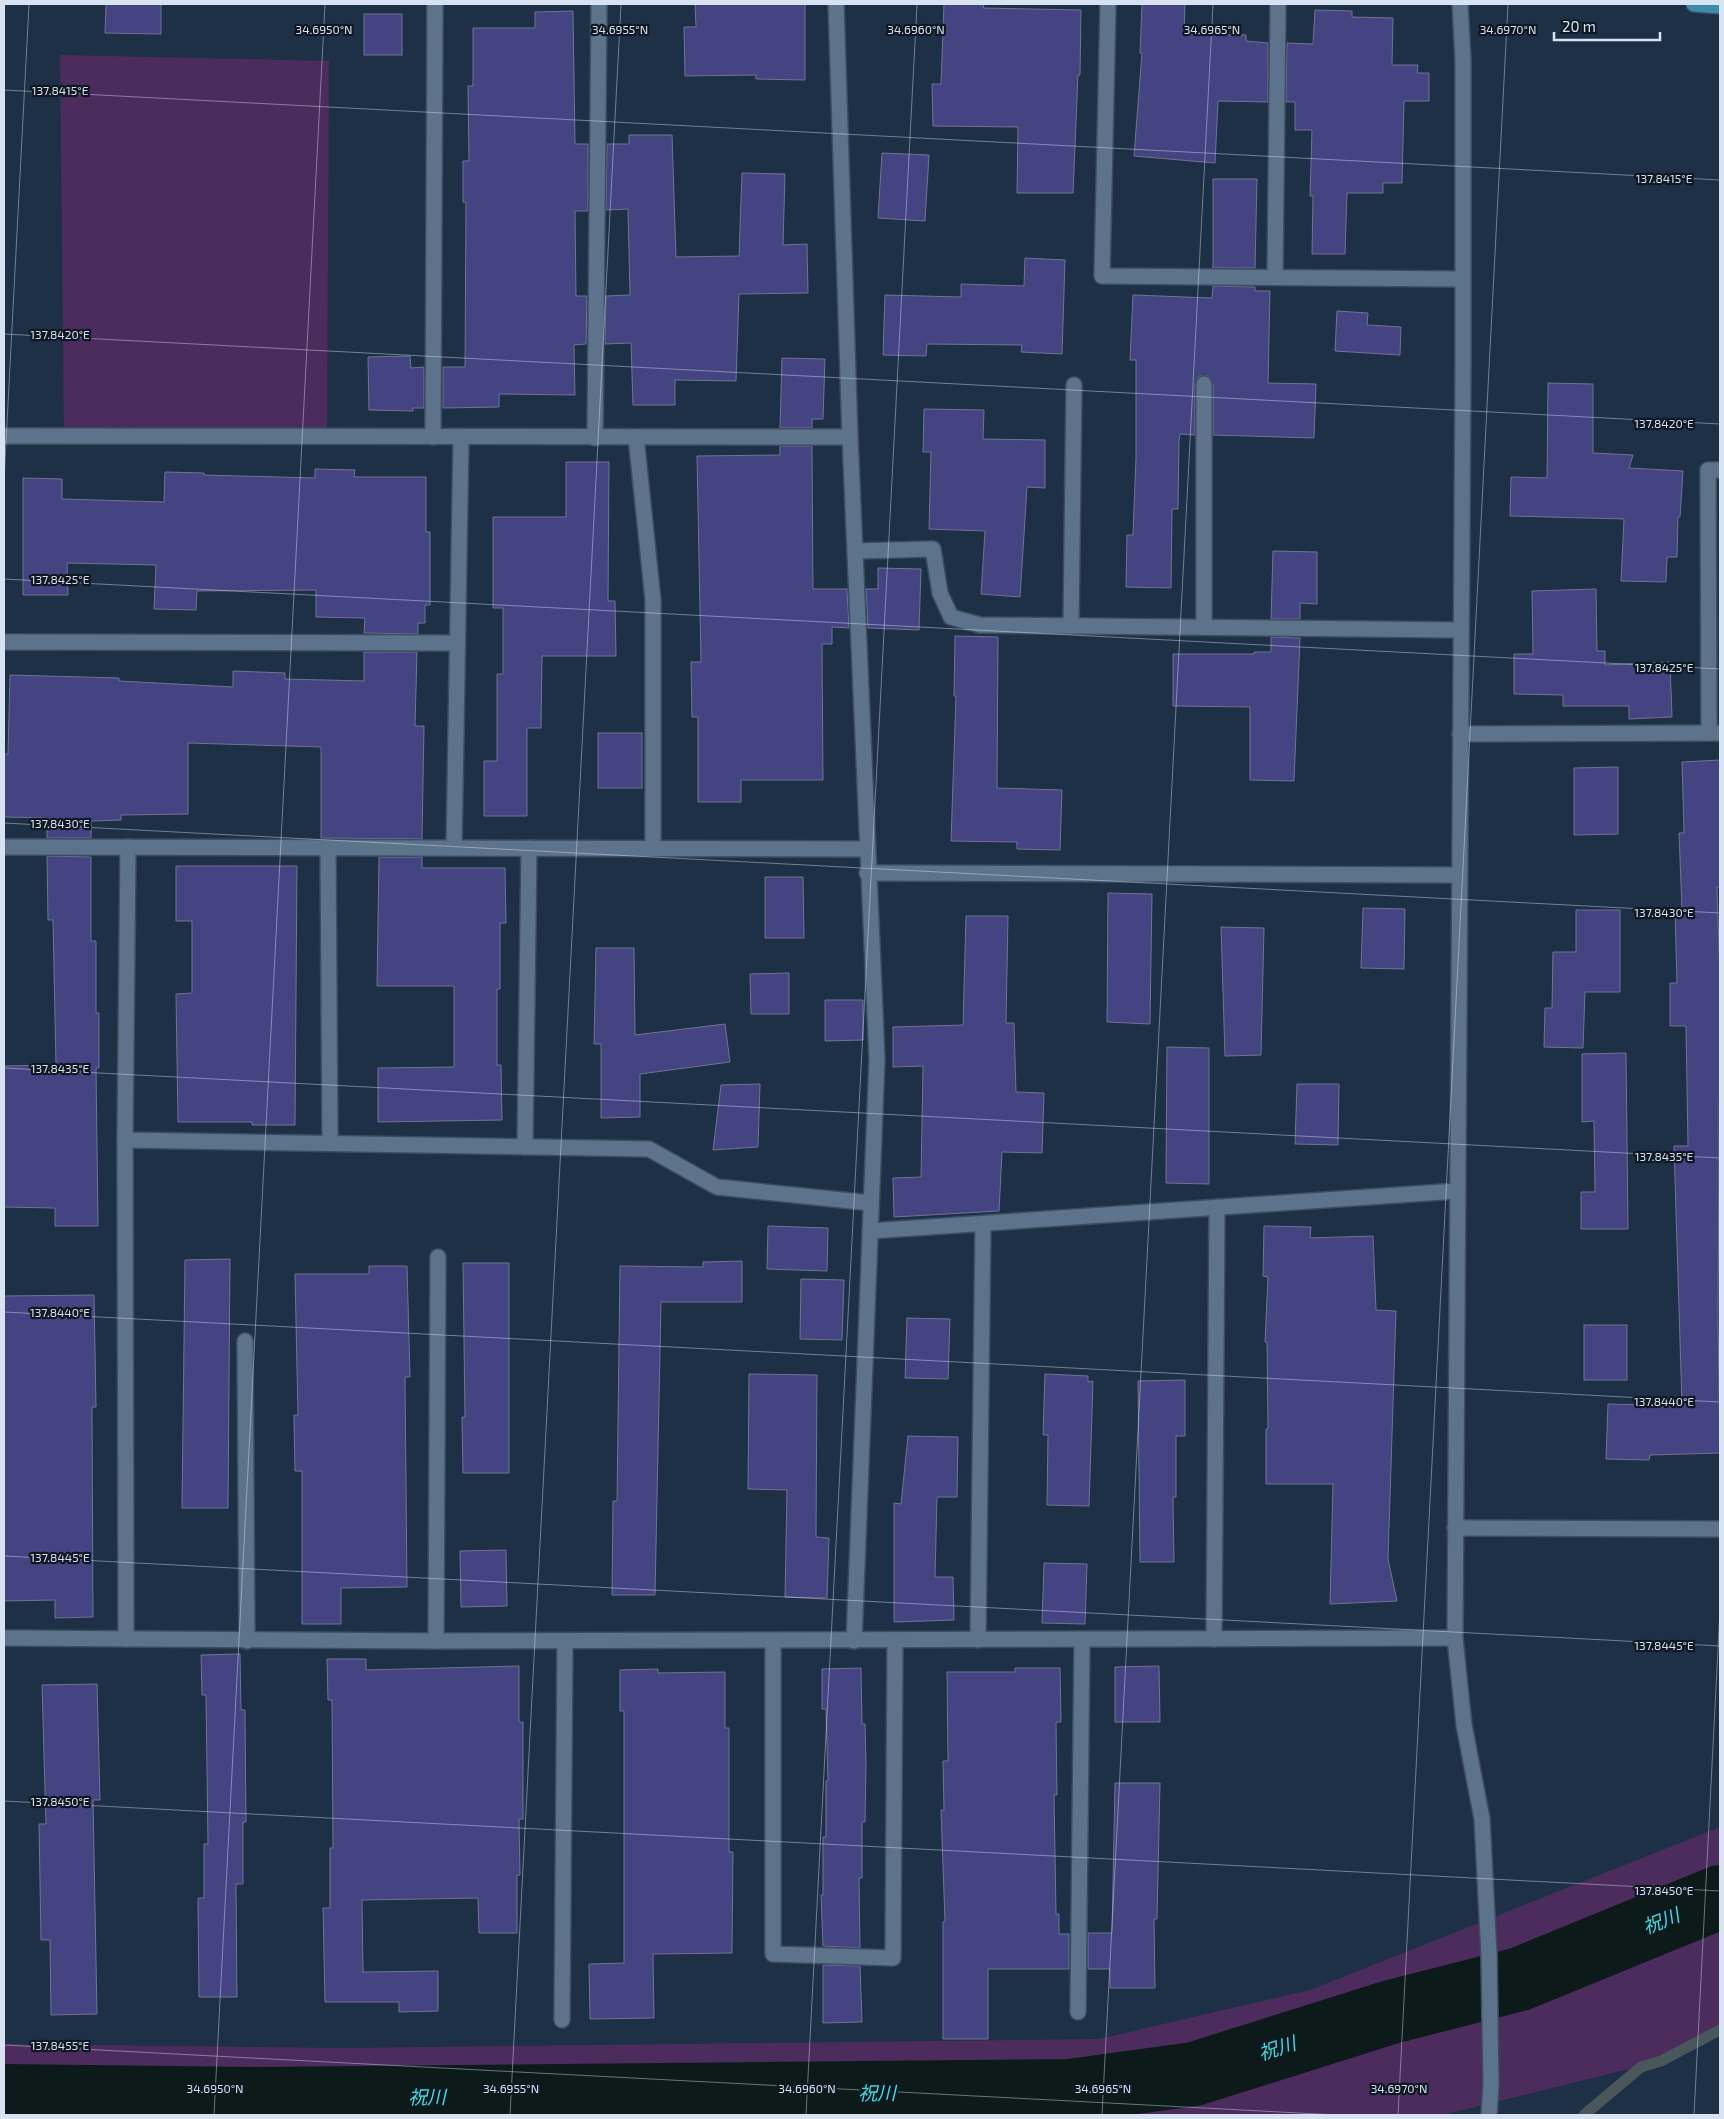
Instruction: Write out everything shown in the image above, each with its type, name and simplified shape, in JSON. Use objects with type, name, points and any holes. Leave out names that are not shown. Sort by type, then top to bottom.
[{"type":"main road","points":[[1694,4],[1720,6]]},
{"type":"street","points":[[433,437],[436,4]]},
{"type":"street","points":[[596,438],[599,4]]},
{"type":"street","points":[[836,4],[866,849],[877,1059],[854,1641]]},
{"type":"street","points":[[1108,4],[1102,276],[1462,279]]},
{"type":"street","points":[[1274,277],[1278,4]]},
{"type":"street","points":[[1460,4],[1463,60],[1455,1638],[1464,1725],[1482,1819],[1489,1955],[1491,2085],[1489,2115]]},
{"type":"street","points":[[1204,384],[1204,627]]},
{"type":"street","points":[[1071,626],[1074,386]]},
{"type":"street","points":[[4,436],[850,437]]},
{"type":"street","points":[[636,437],[653,600],[653,848]]},
{"type":"street","points":[[454,848],[460,438]]},
{"type":"street","points":[[1460,734],[1715,733],[1715,638],[1708,470],[1720,470]]},
{"type":"street","points":[[855,551],[933,549],[940,593],[951,617],[980,624],[1460,630]]},
{"type":"street","points":[[4,642],[457,643]]},
{"type":"street","points":[[4,847],[866,849]]},
{"type":"street","points":[[126,1639],[125,1140],[128,847]]},
{"type":"street","points":[[328,848],[330,1143]]},
{"type":"street","points":[[525,1147],[529,848]]},
{"type":"street","points":[[867,873],[1459,875]]},
{"type":"street","points":[[125,1140],[649,1149],[717,1187],[872,1202]]},
{"type":"street","points":[[870,1231],[1457,1191]]},
{"type":"street","points":[[1214,1640],[1218,1208]]},
{"type":"street","points":[[978,1640],[983,1224]]},
{"type":"street","points":[[436,1641],[438,1257]]},
{"type":"street","points":[[245,1341],[246,1641]]},
{"type":"street","points":[[1455,1528],[1720,1529]]},
{"type":"street","points":[[4,1638],[246,1641],[854,1641],[1455,1638]]},
{"type":"street","points":[[773,1641],[773,1954],[893,1958],[895,1640]]},
{"type":"street","points":[[1078,2012],[1082,1640]]},
{"type":"street","points":[[562,2020],[565,1641]]},
{"type":"shaded area","points":[[60,55],[329,61],[327,437],[64,437]]},
{"type":"shaded area","points":[[1720,1827],[1720,2028],[1661,2061],[1443,2115],[4,2115],[4,2044],[345,2048],[1099,2039],[1310,1990]]},
{"type":"building","points":[[106,4],[161,4],[161,34],[105,33]]},
{"type":"building","points":[[695,4],[805,4],[805,80],[756,79],[756,75],[685,76],[684,27],[696,27]]},
{"type":"building","points":[[944,4],[984,4],[983,8],[1081,10],[1080,75],[1078,75],[1073,193],[1017,193],[1018,127],[933,126],[932,84],[941,84]]},
{"type":"building","points":[[1142,4],[1185,4],[1184,34],[1246,35],[1246,41],[1268,43],[1268,102],[1218,101],[1215,163],[1134,156],[1142,53],[1140,53]]},
{"type":"building","points":[[1315,10],[1352,11],[1352,17],[1393,18],[1392,65],[1418,65],[1417,73],[1429,73],[1429,101],[1404,101],[1402,183],[1383,183],[1383,193],[1347,193],[1345,254],[1312,254],[1313,196],[1310,196],[1312,130],[1295,130],[1295,102],[1286,102],[1287,43],[1313,44]]},
{"type":"building","points":[[573,11],[575,144],[588,144],[588,211],[575,211],[576,296],[587,296],[586,344],[574,345],[575,395],[499,394],[499,407],[443,408],[443,367],[465,367],[466,202],[463,202],[463,161],[469,161],[468,86],[473,86],[473,28],[535,28],[535,12]]},
{"type":"building","points":[[364,14],[402,14],[402,55],[364,55]]},
{"type":"building","points":[[629,135],[672,135],[676,257],[739,256],[742,173],[785,174],[783,245],[807,244],[808,293],[739,294],[736,381],[675,380],[675,405],[633,405],[631,343],[605,344],[606,296],[630,295],[628,209],[606,210],[607,144],[629,144]]},
{"type":"building","points":[[882,153],[929,155],[925,221],[878,218]]},
{"type":"building","points":[[1213,179],[1257,179],[1255,268],[1213,268]]},
{"type":"building","points":[[1025,258],[1065,260],[1062,354],[1021,352],[1022,345],[927,344],[926,356],[883,355],[885,295],[961,297],[961,284],[1024,286]]},
{"type":"building","points":[[1213,286],[1255,287],[1255,291],[1270,291],[1268,383],[1316,384],[1314,438],[1213,435],[1213,384],[1208,376],[1199,376],[1195,384],[1195,435],[1180,434],[1179,441],[1178,509],[1172,509],[1171,588],[1126,587],[1127,535],[1133,535],[1136,457],[1136,360],[1130,360],[1133,295],[1212,298]]},
{"type":"building","points":[[1337,311],[1368,313],[1367,325],[1401,327],[1400,355],[1335,351]]},
{"type":"building","points":[[410,356],[411,368],[424,367],[424,408],[413,408],[413,411],[369,410],[368,357]]},
{"type":"building","points":[[782,358],[825,359],[823,419],[812,419],[812,428],[780,428]]},
{"type":"building","points":[[1548,383],[1593,384],[1593,453],[1633,455],[1629,468],[1683,471],[1680,517],[1678,517],[1677,557],[1667,557],[1666,582],[1621,581],[1624,519],[1510,516],[1511,477],[1547,478]]},
{"type":"building","points":[[924,409],[984,410],[983,439],[1045,440],[1045,488],[1027,487],[1020,597],[981,594],[985,531],[929,529],[931,452],[923,452]]},
{"type":"building","points":[[780,446],[812,446],[813,589],[847,589],[849,628],[832,627],[832,644],[822,644],[823,780],[741,780],[741,802],[698,802],[698,717],[692,717],[691,662],[701,662],[697,456],[780,455]]},
{"type":"building","points":[[566,462],[609,462],[608,601],[615,601],[616,656],[542,656],[541,728],[527,728],[527,816],[484,816],[484,761],[497,761],[497,674],[503,674],[503,608],[493,608],[493,517],[566,517]]},
{"type":"building","points":[[315,469],[355,470],[354,477],[426,477],[426,532],[430,532],[430,605],[425,605],[425,623],[418,623],[418,634],[364,633],[365,618],[316,617],[316,590],[197,591],[196,610],[154,609],[156,565],[67,563],[68,595],[23,595],[23,478],[62,479],[62,499],[164,502],[165,472],[315,478]]},
{"type":"building","points":[[1273,551],[1317,552],[1317,604],[1300,603],[1300,619],[1271,619]]},
{"type":"building","points":[[878,568],[921,569],[919,630],[868,628],[866,589],[878,589]]},
{"type":"building","points":[[1596,589],[1597,651],[1605,651],[1605,665],[1670,662],[1672,717],[1629,719],[1629,706],[1563,706],[1563,695],[1514,694],[1514,654],[1533,654],[1532,591]]},
{"type":"building","points":[[955,636],[998,637],[997,788],[1062,790],[1060,850],[1017,849],[1017,842],[951,841],[956,696],[954,696]]},
{"type":"building","points":[[1271,637],[1300,638],[1294,781],[1250,780],[1250,707],[1173,706],[1173,654],[1254,654],[1254,652],[1271,652]]},
{"type":"building","points":[[364,652],[417,652],[415,726],[424,726],[422,839],[321,838],[321,747],[188,743],[188,814],[121,815],[121,820],[91,821],[91,838],[47,838],[47,818],[4,817],[4,754],[8,754],[10,675],[119,678],[119,681],[233,687],[233,671],[285,673],[285,679],[364,681]]},
{"type":"building","points":[[598,733],[642,733],[642,788],[598,788]]},
{"type":"building","points":[[1720,760],[1720,887],[1717,887],[1720,978],[1718,1319],[1720,1453],[1650,1455],[1649,1460],[1606,1459],[1608,1404],[1682,1406],[1674,1146],[1688,1146],[1686,1026],[1670,1026],[1670,983],[1677,983],[1675,911],[1682,910],[1679,833],[1684,833],[1682,762]]},
{"type":"building","points":[[1618,767],[1618,834],[1574,835],[1574,768]]},
{"type":"building","points":[[47,856],[91,857],[91,941],[96,941],[96,1013],[99,1013],[99,1068],[96,1068],[98,1226],[55,1226],[55,1208],[4,1207],[4,1066],[56,1065],[53,920],[48,920]]},
{"type":"building","points":[[379,857],[422,857],[422,868],[505,868],[506,923],[500,923],[500,989],[497,989],[497,1065],[501,1065],[502,1120],[378,1122],[378,1068],[454,1067],[454,986],[377,986]]},
{"type":"building","points":[[176,866],[297,866],[295,1125],[252,1125],[252,1122],[178,1122],[176,994],[192,993],[192,921],[176,921]]},
{"type":"building","points":[[765,877],[803,877],[804,938],[765,938]]},
{"type":"building","points":[[1108,893],[1152,894],[1150,1024],[1107,1022]]},
{"type":"building","points":[[1363,908],[1405,909],[1404,969],[1361,968]]},
{"type":"building","points":[[1576,910],[1620,910],[1620,992],[1585,992],[1583,1048],[1544,1047],[1545,1008],[1552,1008],[1553,952],[1576,952]]},
{"type":"building","points":[[966,916],[1008,916],[1006,1023],[1014,1023],[1016,1092],[1044,1093],[1042,1153],[1002,1152],[999,1211],[894,1217],[893,1178],[921,1177],[923,1066],[893,1067],[893,1027],[963,1025]]},
{"type":"building","points":[[1221,927],[1264,928],[1261,1055],[1225,1056]]},
{"type":"building","points":[[596,948],[634,948],[635,1035],[725,1024],[730,1062],[640,1074],[640,1117],[601,1118],[601,1044],[594,1044]]},
{"type":"building","points":[[789,973],[789,1014],[751,1014],[750,974]]},
{"type":"building","points":[[825,1000],[863,1000],[863,1040],[825,1041]]},
{"type":"building","points":[[1167,1047],[1209,1048],[1209,1184],[1166,1183]]},
{"type":"building","points":[[1626,1053],[1628,1229],[1581,1229],[1581,1192],[1595,1192],[1594,1121],[1582,1122],[1582,1054]]},
{"type":"building","points":[[760,1084],[758,1147],[713,1150],[721,1085]]},
{"type":"building","points":[[1297,1084],[1339,1084],[1338,1145],[1295,1144]]},
{"type":"building","points":[[768,1226],[828,1228],[827,1271],[767,1269]]},
{"type":"building","points":[[1264,1226],[1311,1227],[1310,1238],[1373,1236],[1376,1310],[1396,1311],[1388,1559],[1397,1601],[1330,1604],[1333,1484],[1266,1484],[1266,1429],[1268,1429],[1267,1342],[1265,1342],[1268,1277],[1263,1276]]},
{"type":"building","points":[[230,1259],[228,1508],[182,1508],[185,1260]]},
{"type":"building","points":[[742,1261],[742,1302],[661,1302],[655,1595],[612,1595],[613,1501],[617,1501],[620,1266],[703,1267],[703,1262]]},
{"type":"building","points":[[463,1263],[509,1263],[509,1473],[463,1473],[462,1417],[465,1417]]},
{"type":"building","points":[[369,1266],[407,1266],[410,1377],[405,1377],[407,1587],[341,1588],[341,1624],[302,1624],[302,1471],[295,1471],[294,1415],[298,1415],[295,1274],[369,1274]]},
{"type":"building","points":[[801,1279],[844,1280],[842,1340],[800,1339]]},
{"type":"building","points":[[94,1295],[96,1407],[92,1407],[93,1617],[55,1618],[55,1600],[4,1601],[4,1296]]},
{"type":"building","points":[[907,1318],[950,1319],[948,1379],[905,1378]]},
{"type":"building","points":[[1584,1325],[1627,1325],[1627,1380],[1584,1380]]},
{"type":"building","points":[[749,1374],[817,1375],[816,1537],[829,1538],[827,1598],[785,1597],[787,1490],[748,1489]]},
{"type":"building","points":[[1045,1374],[1088,1376],[1088,1382],[1093,1381],[1089,1506],[1047,1505],[1048,1435],[1043,1435]]},
{"type":"building","points":[[1185,1380],[1185,1436],[1176,1436],[1176,1497],[1173,1497],[1174,1562],[1140,1562],[1138,1381]]},
{"type":"building","points":[[908,1436],[958,1437],[957,1497],[937,1497],[935,1577],[953,1577],[954,1620],[894,1622],[894,1503],[901,1504]]},
{"type":"building","points":[[506,1550],[507,1606],[461,1607],[460,1551]]},
{"type":"building","points":[[1044,1563],[1087,1564],[1085,1624],[1042,1623]]},
{"type":"building","points":[[240,1654],[241,1710],[245,1710],[246,1822],[243,1822],[243,1884],[236,1884],[237,1997],[199,1997],[198,1898],[204,1898],[204,1844],[208,1844],[206,1695],[202,1695],[201,1655]]},
{"type":"building","points":[[327,1659],[366,1659],[366,1670],[519,1666],[519,1722],[523,1722],[523,1819],[519,1819],[520,1875],[517,1875],[517,1933],[479,1933],[478,1898],[362,1900],[363,1972],[438,1971],[438,2011],[399,2012],[399,2002],[325,2002],[323,1908],[330,1908],[330,1848],[333,1848],[332,1700],[328,1700]]},
{"type":"building","points":[[1159,1666],[1160,1722],[1115,1722],[1115,1667]]},
{"type":"building","points":[[861,1668],[862,1724],[865,1724],[866,1765],[865,1822],[862,1822],[862,1878],[859,1878],[860,1948],[823,1946],[821,1895],[823,1895],[823,1837],[826,1837],[826,1781],[828,1781],[826,1709],[822,1709],[822,1669]]},
{"type":"building","points":[[1015,1668],[1060,1668],[1061,1722],[1056,1722],[1057,1795],[1054,1795],[1056,1914],[1059,1914],[1059,1934],[1069,1934],[1069,1969],[988,1969],[988,2039],[943,2039],[943,1922],[945,1921],[941,1810],[944,1810],[943,1761],[948,1761],[947,1672],[1015,1672]]},
{"type":"building","points":[[658,1669],[658,1673],[725,1672],[725,1728],[729,1728],[729,1852],[733,1852],[732,1953],[653,1954],[654,2018],[590,2019],[589,1964],[624,1963],[624,1711],[620,1711],[620,1670]]},
{"type":"building","points":[[97,1684],[100,1800],[93,1800],[97,2014],[51,2015],[50,1940],[41,1940],[39,1824],[46,1824],[42,1685]]},
{"type":"building","points":[[1115,1783],[1160,1783],[1157,1919],[1154,1919],[1155,1988],[1110,1988],[1110,1969],[1088,1969],[1088,1933],[1112,1933]]},
{"type":"building","points":[[823,1965],[860,1966],[862,2022],[823,2023]]},
{"type":"waterway","name":"祝川","points":[[4,2096],[256,2099],[1070,2091],[1194,2074],[1391,2012],[1520,1979],[1720,1897]]},
{"type":"waterway","points":[[1584,2115],[1641,2067],[1661,2061],[1720,2030]]}]
